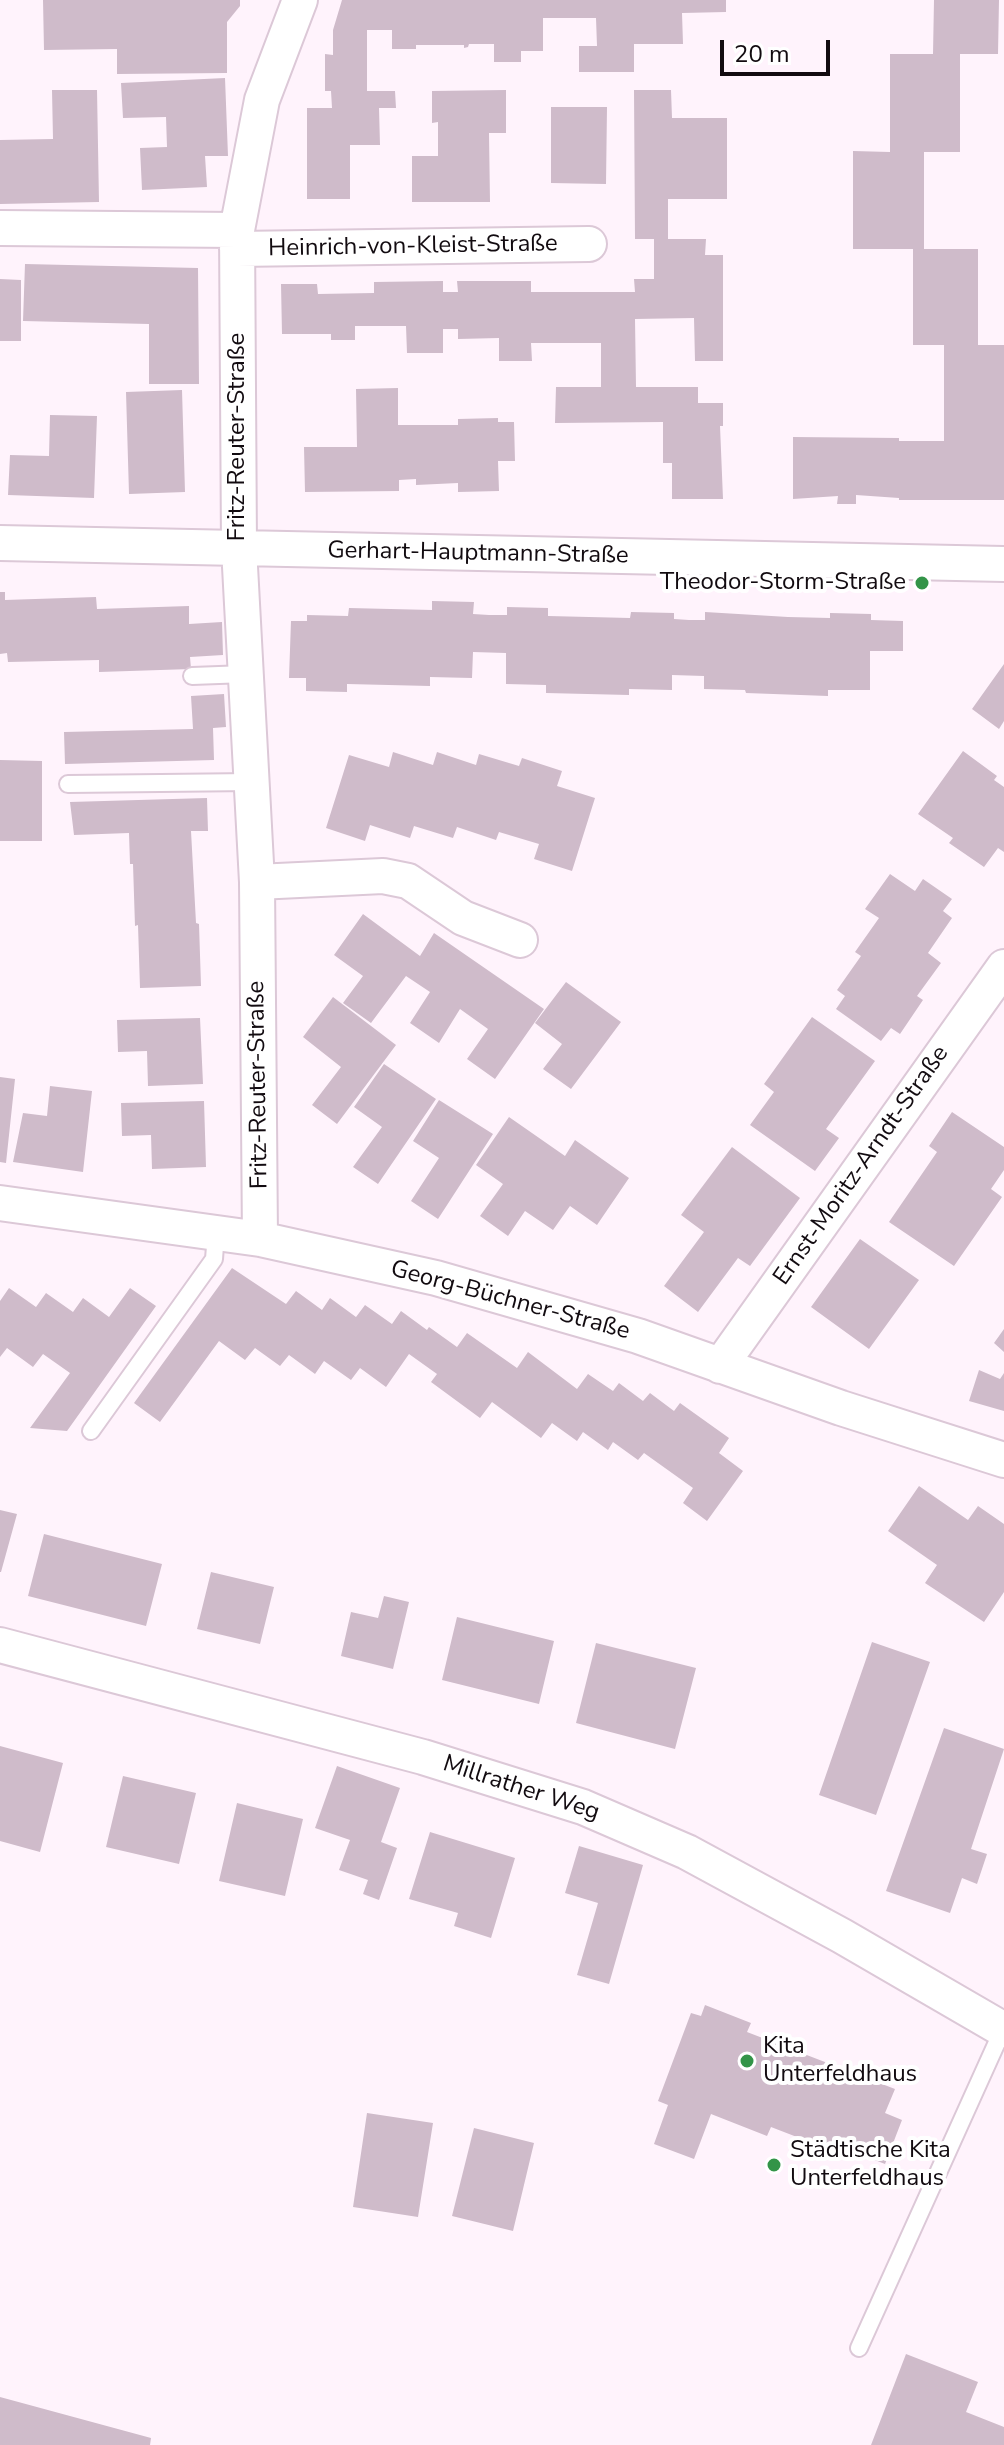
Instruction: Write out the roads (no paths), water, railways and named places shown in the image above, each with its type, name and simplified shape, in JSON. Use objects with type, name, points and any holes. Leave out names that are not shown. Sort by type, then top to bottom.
[{"type":"street","name":"Fritz-Reuter-Straße","points":[[260,1239],[257,882],[239,548],[237,240],[262,100],[300,0]]},
{"type":"street","name":"Heinrich-von-Kleist-Straße","points":[[0,228],[237,240],[589,244]]},
{"type":"street","name":"Gerhart-Hauptmann-Straße","points":[[0,543],[1004,564]]},
{"type":"street","points":[[257,882],[383,876],[408,881],[463,918],[520,940]]},
{"type":"street","name":"Ernst-Moritz-Arndt-Straße","points":[[720,1366],[1004,967]]},
{"type":"street","name":"Georg-Büchner-Straße","points":[[0,1203],[260,1239],[436,1278],[638,1336],[1004,1460]]},
{"type":"street","name":"Millrather Weg","points":[[0,1645],[423,1757],[583,1807],[687,1852],[842,1936],[1003,2030]]},
{"type":"lane","points":[[192,676],[246,674]]},
{"type":"lane","points":[[68,784],[253,782]]},
{"type":"lane","points":[[91,1431],[214,1259],[216,1233]]},
{"type":"lane","name":"Millrather Weg","points":[[859,2348],[1003,2030]]},
{"type":"place","name":"Theodor-Storm-Straße","points":[[922,583]]},
{"type":"place","name":"Kita Unterfeldhaus","points":[[747,2061]]},
{"type":"place","name":"Städtische Kita Unterfeldhaus","points":[[774,2165]]}]
